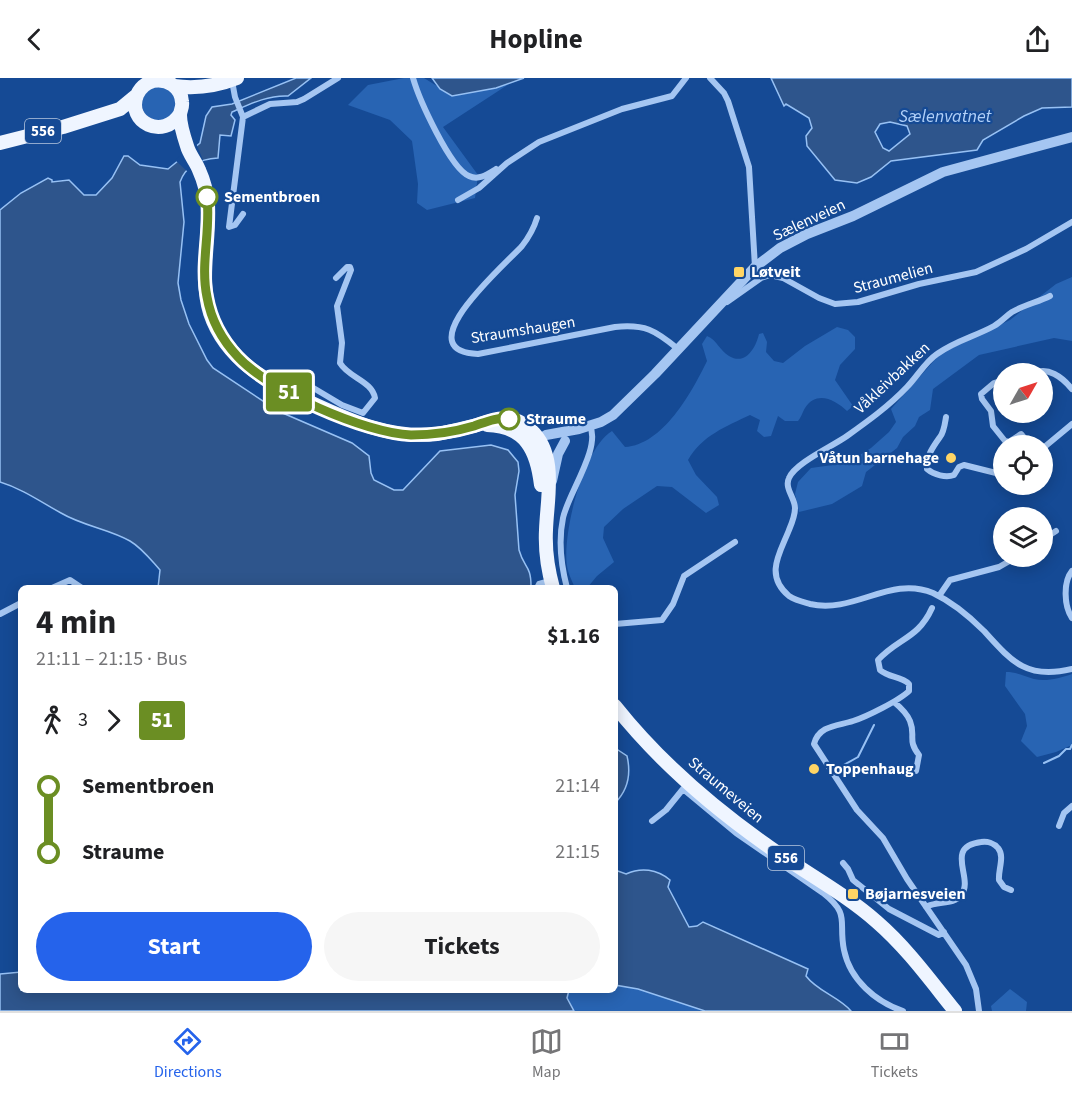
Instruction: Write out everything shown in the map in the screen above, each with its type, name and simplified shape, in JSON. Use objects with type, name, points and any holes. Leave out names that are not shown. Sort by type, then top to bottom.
[{"type":"main road","points":[[169,82],[196,87],[229,81]]},
{"type":"main road","points":[[158,127],[169,125],[181,111],[229,81]]},
{"type":"main road","name":"556","points":[[0,143],[120,109],[140,87],[150,82],[169,82],[181,96],[187,147],[203,178],[208,204],[205,288],[216,326],[231,349],[247,366],[264,379],[294,395],[360,425],[382,431],[424,435],[490,425],[510,429],[538,446]]},
{"type":"main road","points":[[140,87],[136,110],[144,122]]},
{"type":"main road","name":"556","points":[[87,118],[122,116],[144,122],[172,135],[187,147]]},
{"type":"main road","points":[[538,446],[549,473],[546,529]]},
{"type":"main road","points":[[538,446],[552,584]]},
{"type":"main road","name":"Straumeveien","points":[[618,709],[656,753],[722,811],[766,845],[845,897],[876,921],[901,945],[955,1011]]},
{"type":"street","points":[[243,117],[270,104],[297,102],[338,78]]},
{"type":"street","points":[[414,78],[423,107],[452,157],[465,174],[471,177],[479,177],[507,163],[545,139],[622,109],[672,96],[686,78]]},
{"type":"street","points":[[710,78],[728,101],[749,167],[755,267]]},
{"type":"street","points":[[229,81],[243,117],[230,227],[235,225],[243,214]]},
{"type":"street","name":"Sælenveien","points":[[538,446],[546,435],[590,426],[607,419],[620,409],[755,267],[780,248],[798,238],[853,216],[943,171],[1072,137]]},
{"type":"street","points":[[458,200],[479,188],[507,163]]},
{"type":"street","name":"Straumshaugen","points":[[537,218],[533,230],[523,245],[463,308],[452,336],[455,348],[460,352],[478,354],[615,327],[632,326],[652,329],[678,349]]},
{"type":"street","name":"Straumelien","points":[[723,301],[729,301],[760,278],[770,274],[835,304],[858,302],[919,284],[976,272],[1026,249],[1072,222]]},
{"type":"street","points":[[294,395],[300,380],[342,405],[363,413],[374,401],[375,394],[347,372],[340,358],[342,343],[337,306],[351,270],[350,267],[347,267],[336,278]]},
{"type":"street","name":"Våkleivbakken","points":[[1050,296],[1014,311],[995,326],[938,353],[887,406],[834,445],[800,466],[788,478],[788,488],[794,503],[794,515],[775,563],[777,577],[788,595],[798,601],[828,607],[866,599],[902,587],[917,588],[939,596],[970,617],[1002,653],[1026,669],[1052,673],[1072,669]]},
{"type":"street","points":[[1053,373],[1064,380],[1072,389]]},
{"type":"street","points":[[993,384],[981,394],[991,411],[992,423],[1001,435]]},
{"type":"street","points":[[946,417],[942,435],[931,448],[927,469],[950,477],[964,465],[993,472]]},
{"type":"street","points":[[1053,440],[1072,424]]},
{"type":"street","points":[[566,585],[561,562],[561,534],[566,510],[593,440],[590,426]]},
{"type":"street","name":"Sælenveien","points":[[538,446],[565,441],[579,429]]},
{"type":"street","points":[[549,490],[558,454],[565,441]]},
{"type":"street","points":[[618,624],[662,620],[674,604],[684,576],[735,542]]},
{"type":"street","points":[[939,596],[950,580],[999,567]]},
{"type":"street","points":[[1072,571],[1066,578],[1065,584],[1069,614],[1072,618]]},
{"type":"street","points":[[59,585],[70,580],[78,585]]},
{"type":"street","points":[[0,614],[18,605]]},
{"type":"street","points":[[932,608],[925,623],[917,631],[878,660],[877,665],[885,674],[891,678],[902,679],[909,684],[909,691],[902,698],[854,721],[827,728],[820,732],[814,744],[857,810],[883,837],[906,879],[944,932],[973,979],[979,1011]]},
{"type":"street","points":[[894,702],[910,722],[911,742],[919,755],[916,771]]},
{"type":"street","points":[[652,821],[666,810],[683,789],[736,833],[824,893],[833,900],[842,915],[844,953],[852,969],[878,1000],[903,1011]]},
{"type":"street","points":[[1059,826],[1064,813],[1072,806]]},
{"type":"street","points":[[927,907],[935,903],[954,901],[961,896],[966,885],[960,863],[963,854],[969,847],[981,842],[993,843],[999,849],[1001,856],[999,880],[1004,887],[1011,890]]},
{"type":"street","points":[[843,863],[853,880],[889,909],[939,935],[944,932]]},
{"type":"shaded area","points":[[404,78],[424,78],[453,96],[509,84],[443,127],[478,175],[475,198],[427,210],[417,203],[418,184],[412,141],[390,120],[348,105],[368,85]]},
{"type":"shaded area","points":[[159,87],[171,92],[176,104],[171,116],[159,121],[147,116],[142,104],[147,92]]},
{"type":"shaded area","points":[[1072,277],[1072,341],[1054,338],[979,355],[933,389],[930,410],[919,417],[915,426],[903,437],[897,448],[866,472],[862,486],[832,504],[799,512],[795,494],[798,482],[811,468],[847,463],[871,448],[889,432],[896,422],[891,409],[940,354],[1010,320],[1056,284]]},
{"type":"shaded area","points":[[837,327],[848,330],[855,337],[855,349],[840,365],[835,380],[853,406],[847,411],[832,400],[815,399],[805,408],[798,421],[785,421],[778,416],[771,436],[764,437],[757,431],[760,420],[750,415],[707,438],[688,460],[696,475],[717,497],[719,505],[706,513],[672,487],[657,486],[623,509],[604,527],[603,538],[614,562],[590,585],[574,585],[568,569],[566,552],[571,514],[584,473],[602,440],[612,431],[625,447],[639,444],[664,427],[675,415],[707,361],[702,344],[707,336],[729,356],[740,359],[749,354],[759,334],[763,333],[767,342],[766,352],[774,361],[783,363],[805,346]]},
{"type":"shaded area","points":[[1006,672],[1043,680],[1072,674],[1072,745],[1037,757],[1021,741],[1027,726],[1025,714],[1005,686]]},
{"type":"shaded area","points":[[618,986],[638,989],[705,1011],[574,1011],[568,1001],[568,993],[618,993]]},
{"type":"shaded area","points":[[1010,989],[1027,1002],[1026,1011],[992,1011],[991,1006]]},
{"type":"water","points":[[296,78],[311,78],[288,96],[252,103],[232,112],[231,115],[235,120],[231,136],[220,135],[218,158],[190,167],[180,182],[184,222],[178,283],[189,324],[207,360],[213,368],[278,411],[352,443],[369,456],[374,480],[394,490],[403,490],[440,451],[491,445],[508,450],[518,462],[519,471],[515,495],[519,550],[529,570],[531,585],[158,585],[160,570],[134,544],[113,533],[69,517],[24,492],[0,482],[0,210],[21,193],[48,178],[52,182],[69,180],[84,195],[96,195],[112,178],[124,156],[128,156],[140,165],[168,169],[200,143],[206,116],[212,107],[232,104]]},
{"type":"water","points":[[432,78],[524,78],[496,88],[452,96],[440,89]]},
{"type":"water","name":"Sælenvatnet","points":[[771,78],[1072,78],[1072,107],[1042,108],[1024,116],[983,140],[977,150],[891,161],[871,177],[857,183],[835,180],[807,146],[806,136],[812,128],[809,118],[786,104],[784,106]],"holes":[[[890,122],[907,126],[910,134],[889,151],[883,148],[875,132],[880,124]]]},
{"type":"water","points":[[618,750],[627,756],[629,769],[626,787],[619,798]]},
{"type":"water","points":[[637,870],[649,870],[665,876],[670,880],[668,887],[689,927],[703,922],[808,969],[806,976],[811,981],[851,1011],[705,1011],[638,989],[618,986],[618,871],[626,874]]},
{"type":"water","points":[[18,972],[18,993],[568,993],[567,998],[574,1011],[0,1011],[0,974]]},
{"type":"pier","points":[[196,143],[203,160],[188,172],[175,160]]},
{"type":"waterway","points":[[833,771],[858,757],[874,725]]},
{"type":"waterway","points":[[1044,763],[1059,756],[1066,749],[1070,749],[1072,745]]},
{"type":"bus line","name":"51","points":[[207,197],[204,277],[210,313],[223,339],[238,358],[256,373],[343,418],[360,425],[398,434],[438,434],[475,426],[494,419],[509,419]]},
{"type":"place","name":"Sementbroen","points":[[207,197]]},
{"type":"place","name":"Løtveit","points":[[739,272]]},
{"type":"place","name":"Straume","points":[[509,419]]},
{"type":"place","name":"Våtun barnehage","points":[[951,458]]},
{"type":"place","name":"Toppenhaug","points":[[814,769]]},
{"type":"place","name":"Bøjarnesveien","points":[[853,894]]}]
